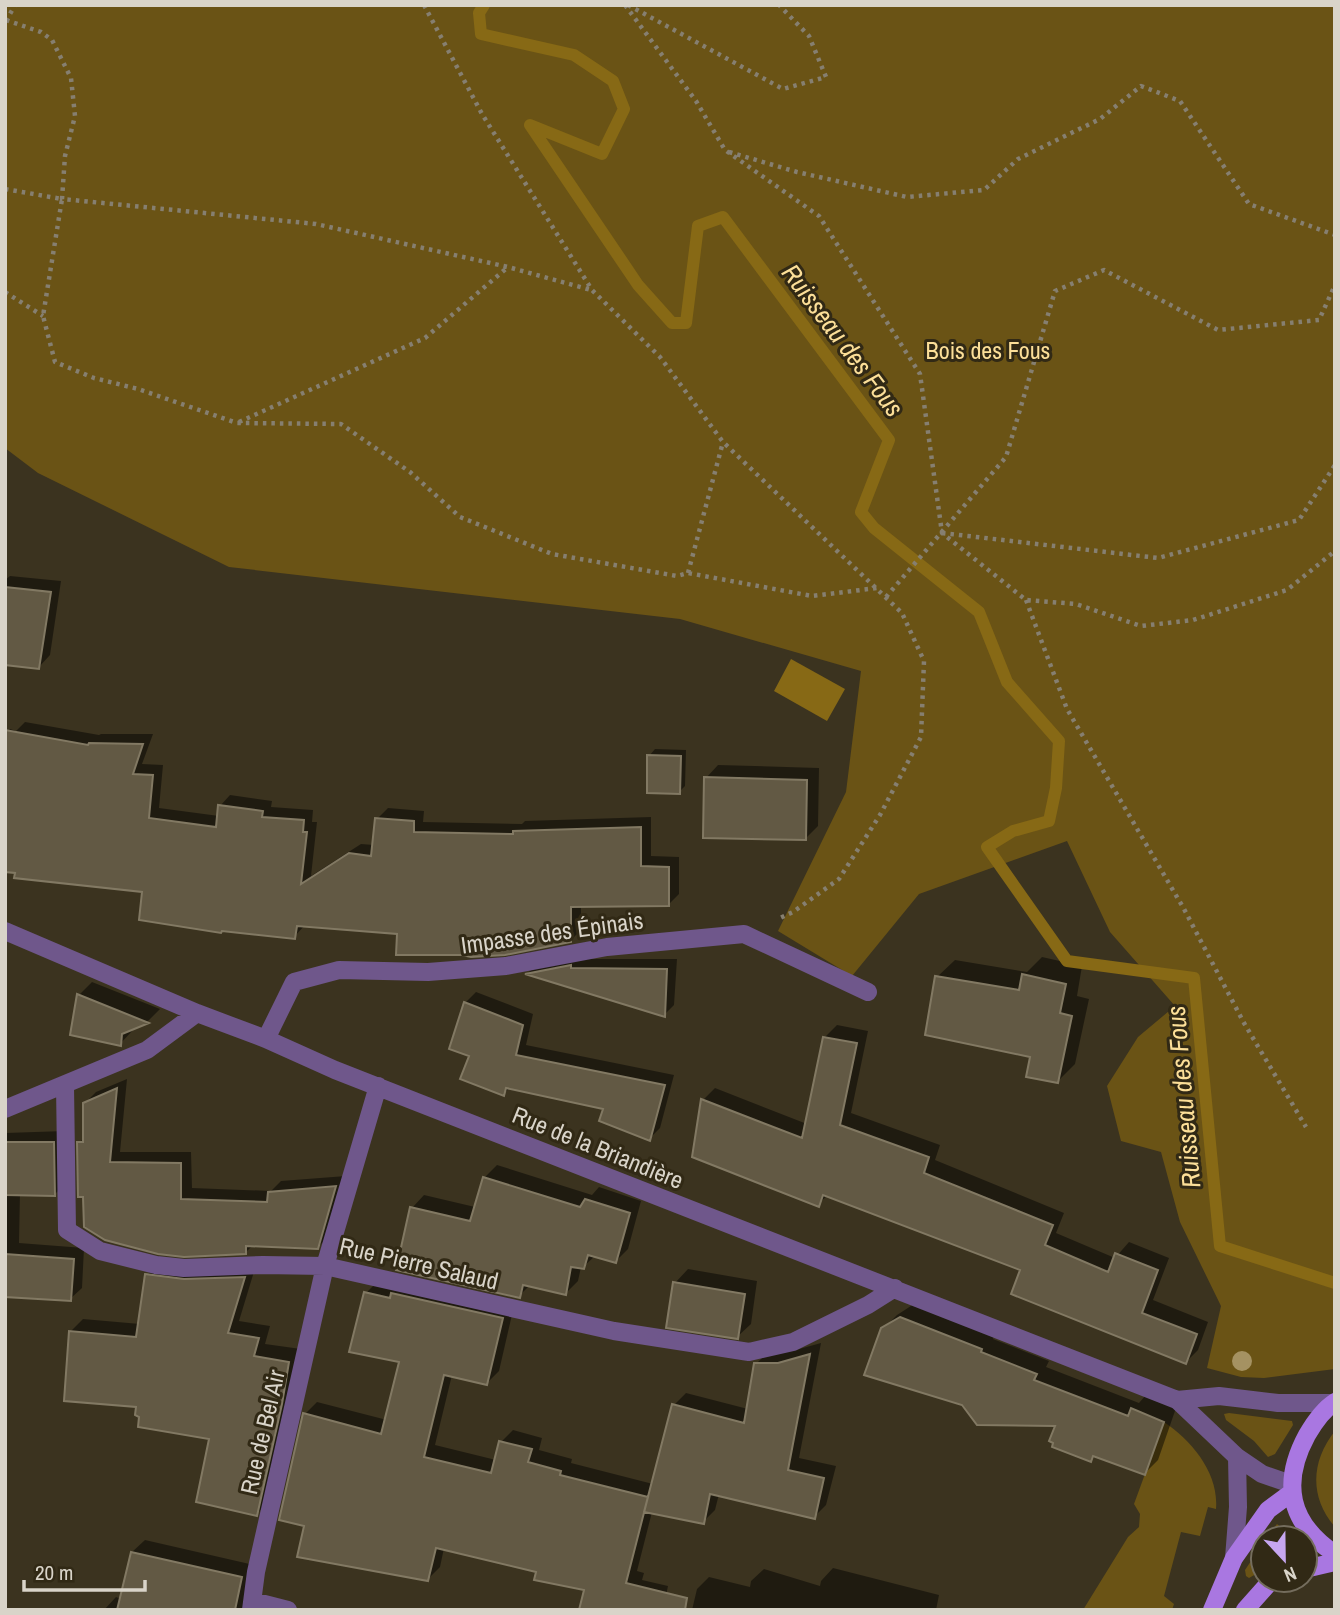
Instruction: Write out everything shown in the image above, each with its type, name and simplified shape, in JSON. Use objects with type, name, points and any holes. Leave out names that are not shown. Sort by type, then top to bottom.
[{"type":"main road","points":[[1333,1402],[1311,1428],[1299,1451],[1291,1488],[1301,1520],[1320,1544],[1335,1553]]},
{"type":"main road","points":[[1212,1610],[1234,1558],[1268,1510],[1291,1488]]},
{"type":"main road","points":[[1245,1610],[1259,1594]]},
{"type":"street","name":"Rue de la Briandière","points":[[5,931],[335,1070],[1177,1400],[1237,1457],[1262,1474],[1291,1488]]},
{"type":"street","points":[[744,934],[868,992]]},
{"type":"street","name":"Impasse des Épinais","points":[[266,1039],[294,982],[339,970],[428,972],[506,966],[607,947],[744,934]]},
{"type":"street","points":[[5,1109],[147,1050],[197,1013]]},
{"type":"street","name":"Rue Pierre Salaud","points":[[65,1084],[67,1230],[100,1251],[184,1268],[326,1266],[614,1331],[749,1352],[793,1342],[868,1305],[895,1288]]},
{"type":"street","name":"Rue de Bel Air","points":[[252,1605],[256,1572],[326,1266],[378,1086]]},
{"type":"street","name":"Rue de la Briandière","points":[[1177,1400],[1219,1396],[1278,1403],[1333,1402]]},
{"type":"street","points":[[1234,1558],[1238,1507],[1237,1457]]},
{"type":"street","points":[[252,1605],[288,1610]]},
{"type":"path","points":[[15,5],[6,21],[41,32],[52,40],[71,78],[75,116],[65,156],[62,199],[43,316],[55,362],[94,378],[138,389],[237,423],[341,424],[410,472],[460,517],[552,554],[677,576],[688,573],[812,596],[877,588]]},
{"type":"path","points":[[425,5],[482,114],[592,290],[660,357],[723,442],[902,612],[924,661],[921,737],[880,814],[839,879],[793,912],[744,934]]},
{"type":"path","points":[[626,5],[783,89],[826,77],[809,36],[779,5]]},
{"type":"path","points":[[626,5],[696,101],[725,150],[819,216],[920,374],[942,533],[1026,600],[1067,709],[1184,909],[1244,1023],[1306,1127]]},
{"type":"path","points":[[725,150],[797,172],[907,197],[985,190],[1018,159],[1100,119],[1141,86],[1181,101],[1249,204],[1335,234]]},
{"type":"path","points":[[5,189],[62,199],[316,224],[508,267],[592,290]]},
{"type":"path","points":[[237,423],[425,338],[508,267]]},
{"type":"path","points":[[886,597],[1006,457],[1055,291],[1104,270],[1218,330],[1319,320],[1335,285]]},
{"type":"path","points":[[5,292],[43,316]]},
{"type":"path","points":[[688,573],[723,442]]},
{"type":"path","points":[[942,533],[1158,558],[1299,520],[1335,465]]},
{"type":"path","points":[[1026,600],[1076,604],[1141,626],[1193,620],[1287,590],[1335,551]]},
{"type":"green space","name":"Bois des Fous","points":[[5,5],[1335,5],[1335,1369],[1264,1378],[1241,1377],[1207,1368],[1221,1306],[1180,1222],[1161,1152],[1121,1141],[1107,1086],[1138,1037],[1175,1006],[1110,932],[1067,841],[919,894],[852,976],[778,931],[846,792],[861,671],[680,619],[229,567],[38,473],[5,448]]},
{"type":"green space","points":[[1224,1414],[1292,1421],[1293,1425],[1275,1454],[1268,1457],[1254,1441],[1226,1420]]},
{"type":"green space","points":[[1164,1422],[1194,1448],[1202,1459],[1213,1483],[1216,1509],[1208,1507],[1200,1536],[1181,1532],[1164,1596],[1174,1604],[1172,1610],[1083,1610],[1128,1537],[1139,1527],[1140,1514],[1134,1504]]},
{"type":"green space","points":[[1335,1431],[1335,1527],[1321,1504],[1316,1479],[1321,1454]]},
{"type":"green space","points":[[1249,1564],[1249,1578],[1246,1576],[1245,1570]]},
{"type":"shaded area","points":[[791,659],[845,689],[827,721],[774,691]]},
{"type":"building","points":[[5,587],[51,592],[39,669],[5,665]]},
{"type":"building","points":[[5,730],[88,745],[143,744],[133,774],[153,775],[149,818],[216,827],[218,805],[263,811],[262,817],[304,820],[303,832],[307,832],[301,884],[349,853],[371,856],[375,818],[414,821],[414,832],[513,834],[513,831],[641,827],[641,866],[669,867],[669,906],[571,907],[571,942],[505,955],[471,957],[396,955],[397,934],[297,926],[295,939],[221,933],[139,920],[142,892],[14,878],[15,873],[5,872]]},
{"type":"building","points":[[647,755],[681,756],[680,794],[647,793]]},
{"type":"building","points":[[704,777],[807,780],[806,840],[703,838]]},
{"type":"building","points":[[571,965],[571,968],[667,969],[665,1017],[525,974]]},
{"type":"building","points":[[1022,974],[1066,984],[1060,1013],[1072,1016],[1058,1083],[1026,1077],[1030,1057],[925,1035],[935,976],[1019,990]]},
{"type":"building","points":[[77,994],[149,1023],[122,1034],[121,1046],[70,1035]]},
{"type":"building","points":[[464,1002],[523,1025],[516,1055],[665,1085],[650,1141],[599,1121],[603,1109],[506,1088],[504,1096],[460,1079],[469,1056],[449,1049]]},
{"type":"building","points":[[823,1037],[857,1043],[840,1125],[929,1157],[924,1173],[1053,1225],[1045,1245],[1108,1272],[1115,1253],[1158,1270],[1142,1313],[1197,1334],[1186,1364],[1011,1294],[1020,1270],[823,1195],[819,1207],[692,1157],[701,1099],[802,1138]]},
{"type":"building","points":[[117,1088],[110,1162],[181,1163],[181,1199],[267,1202],[268,1192],[336,1186],[318,1249],[246,1246],[246,1254],[184,1257],[158,1254],[105,1240],[84,1227],[83,1197],[78,1197],[77,1142],[83,1142],[83,1103]]},
{"type":"building","points":[[5,1142],[54,1142],[55,1196],[5,1195]]},
{"type":"building","points":[[483,1177],[580,1207],[585,1199],[630,1213],[616,1263],[588,1255],[584,1269],[571,1267],[566,1295],[523,1285],[520,1298],[396,1270],[410,1207],[470,1221]]},
{"type":"building","points":[[5,1254],[74,1259],[71,1301],[5,1297]]},
{"type":"building","points":[[145,1274],[184,1279],[245,1277],[228,1333],[259,1338],[254,1356],[289,1362],[257,1516],[196,1502],[209,1439],[138,1427],[136,1407],[64,1401],[69,1331],[136,1337]]},
{"type":"building","points":[[673,1282],[745,1294],[738,1339],[666,1328]]},
{"type":"building","points":[[364,1292],[390,1298],[391,1293],[503,1318],[487,1385],[444,1375],[424,1457],[491,1473],[499,1441],[532,1449],[528,1462],[561,1471],[560,1475],[648,1497],[626,1583],[687,1598],[685,1610],[579,1610],[584,1590],[534,1580],[536,1572],[436,1548],[428,1581],[297,1557],[304,1526],[279,1520],[303,1413],[381,1434],[399,1362],[349,1352]]},
{"type":"building","points":[[900,1317],[1037,1374],[1034,1380],[1128,1416],[1131,1408],[1164,1422],[1145,1475],[1093,1456],[1091,1462],[1052,1447],[1053,1443],[1049,1441],[1055,1426],[977,1425],[962,1405],[864,1375],[881,1328]]},
{"type":"building","points":[[810,1354],[788,1470],[824,1478],[815,1519],[710,1494],[704,1524],[644,1512],[672,1404],[744,1423],[754,1363],[778,1363]]},
{"type":"building","points":[[131,1552],[242,1577],[235,1610],[117,1610]]},
{"type":"waterway","name":"Ruisseau des Fous","points":[[484,5],[479,13],[481,34],[574,55],[613,81],[624,109],[602,154],[530,125],[638,285],[672,323],[686,323],[698,226],[723,217],[889,440],[861,512],[874,528],[979,612],[1007,682],[1059,741],[1056,788],[1049,821],[1013,831],[987,847],[1067,961],[1194,978],[1220,1246],[1335,1283]]}]
